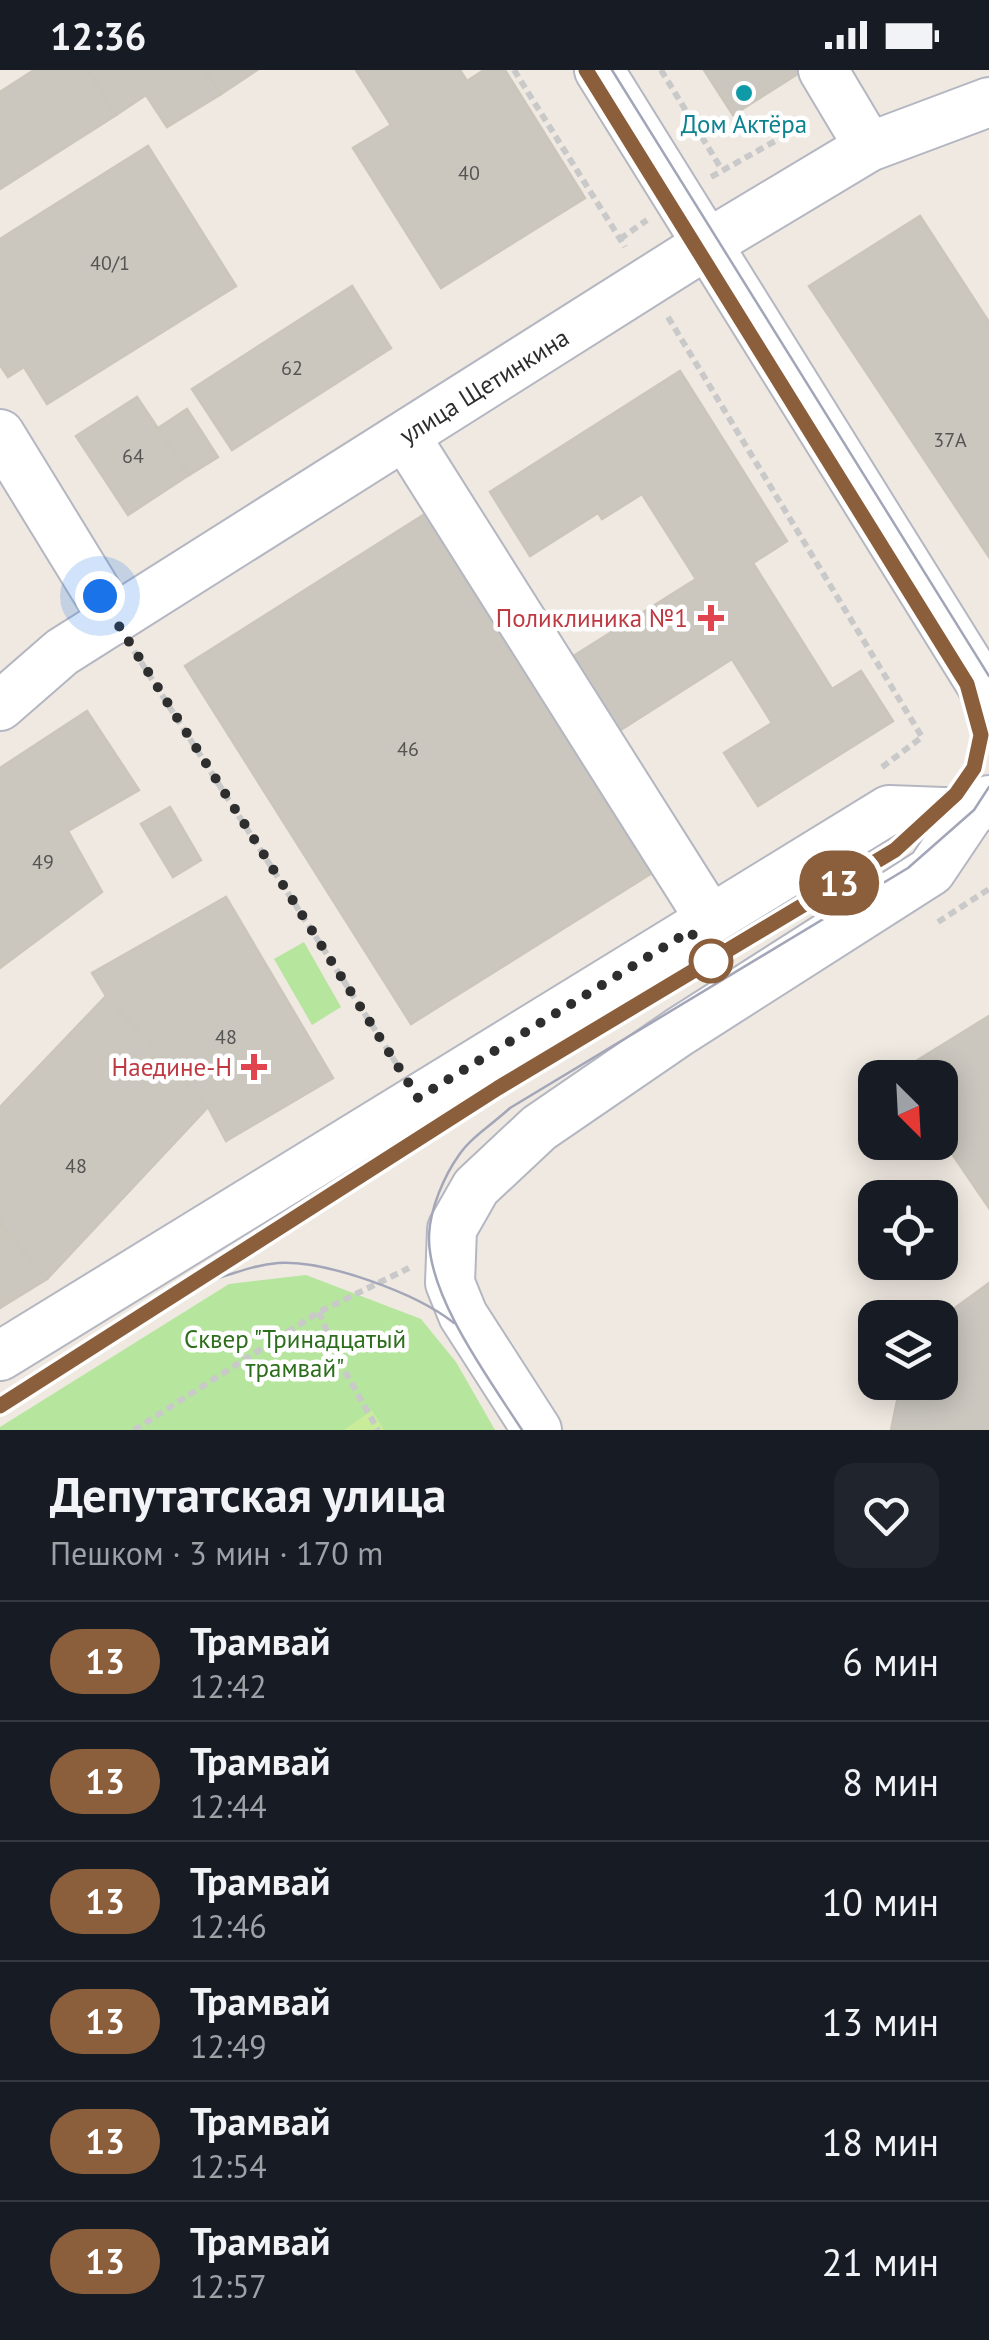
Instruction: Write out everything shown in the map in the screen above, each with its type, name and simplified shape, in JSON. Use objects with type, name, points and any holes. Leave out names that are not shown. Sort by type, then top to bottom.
[{"type":"street","points":[[600,70],[989,696]]},
{"type":"street","points":[[824,70],[869,147]]},
{"type":"street","name":"улица Щетинкина","points":[[0,706],[62,652],[709,243],[869,147],[989,102]]},
{"type":"street","points":[[0,434],[114,620]]},
{"type":"street","points":[[405,436],[710,918]]},
{"type":"street","points":[[0,1356],[890,810],[913,811],[973,827],[931,870],[679,1032],[540,1128],[476,1187],[452,1228],[450,1283],[463,1315],[536,1430]]},
{"type":"path","points":[[514,70],[922,737],[881,768],[913,811]]},
{"type":"path","points":[[661,70],[722,170]]},
{"type":"path","points":[[114,620],[418,1098]]},
{"type":"path","points":[[973,827],[979,896]]},
{"type":"path","points":[[930,927],[989,889]]},
{"type":"path","points":[[134,1430],[319,1312],[452,1247]]},
{"type":"path","points":[[319,1312],[339,1361],[378,1430]]},
{"type":"green space","points":[[304,942],[341,1007],[312,1025],[274,959]]},
{"type":"green space","name":"Сквер \"Тринадцатый трамвай\"","points":[[306,1275],[421,1319],[456,1362],[495,1430],[0,1430],[229,1284]]},
{"type":"green space","points":[[372,1410],[384,1430],[344,1430]]},
{"type":"building","points":[[34,70],[88,70],[116,115],[0,189],[0,92]]},
{"type":"building","points":[[88,70],[205,70],[221,94],[167,127],[146,95],[116,115]]},
{"type":"building","points":[[205,70],[257,70],[221,94]]},
{"type":"building","points":[[356,70],[460,70],[467,81],[484,70],[505,70],[585,198],[441,288],[353,148],[391,125]]},
{"type":"building","name":"Дом Актёра","points":[[704,70],[804,70],[733,115]]},
{"type":"building","points":[[148,146],[236,286],[47,404],[24,367],[8,377],[0,365],[0,239]]},
{"type":"building","points":[[920,216],[989,322],[989,557],[809,286]]},
{"type":"building","points":[[352,286],[391,348],[232,450],[192,389]]},
{"type":"building","name":"Поликлиника №1","points":[[680,371],[787,541],[753,563],[832,689],[861,671],[893,721],[758,806],[724,753],[772,723],[732,659],[619,731],[572,657],[696,579],[642,494],[602,519],[598,513],[530,556],[490,492]]},
{"type":"building","points":[[137,397],[189,475],[128,515],[76,436]]},
{"type":"building","points":[[187,409],[218,457],[189,475],[158,428]]},
{"type":"building","points":[[428,512],[655,871],[411,1024],[185,666]]},
{"type":"building","points":[[87,711],[139,790],[68,831],[102,892],[0,968],[0,768]]},
{"type":"building","points":[[170,807],[201,860],[173,877],[141,824]]},
{"type":"building","points":[[226,897],[333,1078],[226,1141],[208,1107],[106,996],[92,973]]},
{"type":"building","points":[[106,996],[208,1107],[47,1279],[0,1224],[0,1107]]},
{"type":"building","points":[[989,1016],[989,1208],[956,1160],[958,1060],[918,1060]]},
{"type":"building","points":[[0,1224],[47,1279],[0,1308]]},
{"type":"building","points":[[989,1283],[989,1430],[891,1430],[897,1400],[958,1400],[958,1306]]},
{"type":"tram line","points":[[0,1406],[498,1088],[895,850],[956,794],[974,768],[981,735],[967,684],[586,70]]},
{"type":"tram line","name":"13","points":[[0,1406],[498,1088],[895,850],[956,794],[974,768],[981,735],[967,684],[586,70]]},
{"type":"tram line","points":[[612,70],[989,676]]},
{"type":"tram line","points":[[522,1430],[463,1337],[438,1284],[431,1259],[432,1214],[443,1183],[464,1148],[510,1108],[908,868],[974,810],[989,787]]},
{"type":"tram line","points":[[209,1281],[269,1264],[298,1263],[345,1273],[394,1290],[454,1323]]},
{"type":"place","name":"Дом Актёра","points":[[744,93]]},
{"type":"place","name":"Поликлиника №1","points":[[711,618]]},
{"type":"place","name":"Наедине-Н","points":[[254,1067]]},
{"type":"route","points":[[100,596],[418,1098],[690,931],[711,961]]}]
